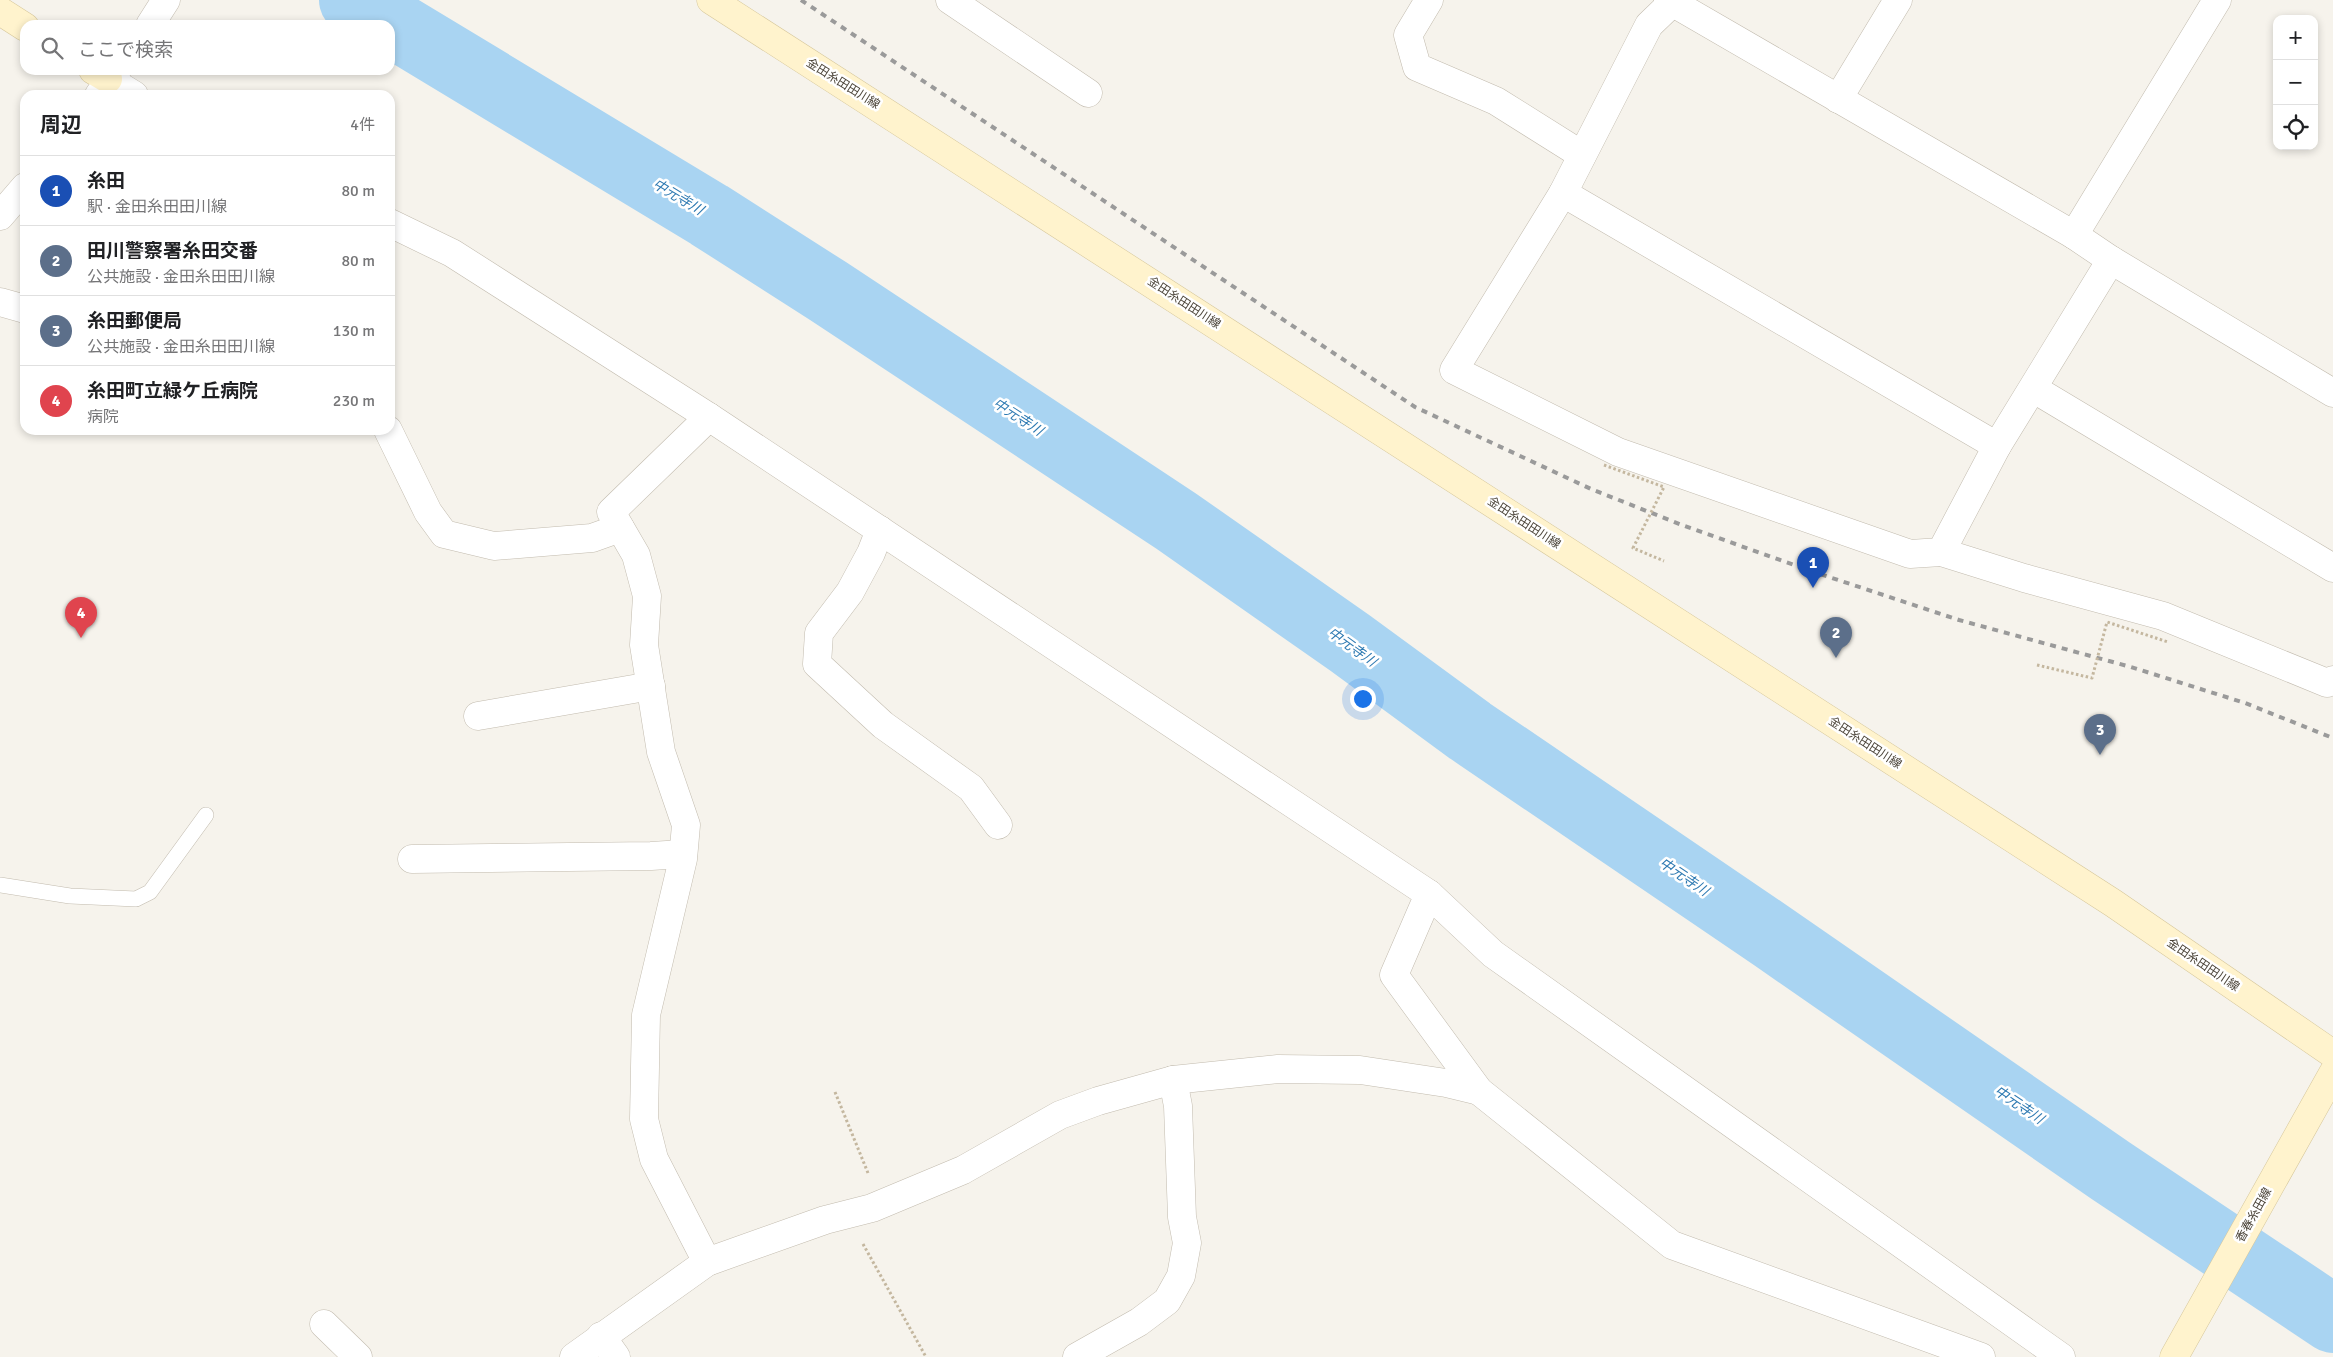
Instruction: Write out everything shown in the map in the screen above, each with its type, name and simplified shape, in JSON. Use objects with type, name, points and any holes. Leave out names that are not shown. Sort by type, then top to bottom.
[{"type":"main road","name":"金田糸田田川線","points":[[711,0],[2105,898],[2333,1054]]},
{"type":"main road","points":[[0,11],[20,24]]},
{"type":"main road","name":"香春糸田線","points":[[2174,1357],[2333,1072]]},
{"type":"street","points":[[153,20],[166,0]]},
{"type":"street","points":[[950,0],[1088,92]]},
{"type":"street","points":[[1430,0],[1408,35],[1417,67],[1496,101],[1582,155]]},
{"type":"street","points":[[1838,99],[1898,0]]},
{"type":"street","points":[[2074,235],[2217,0]]},
{"type":"street","points":[[2333,393],[2111,260],[2074,235],[1672,1],[1649,25],[1563,193],[1454,370],[1618,452],[1910,554],[1941,552],[2024,578],[2163,616],[2327,683],[2333,680]]},
{"type":"street","points":[[104,79],[125,90]]},
{"type":"street","points":[[0,216],[20,193]]},
{"type":"street","points":[[1563,193],[1996,446]]},
{"type":"street","points":[[395,225],[452,253],[709,417],[1429,894],[1493,954],[2061,1357]]},
{"type":"street","points":[[1941,552],[1996,446],[2034,388],[2111,260]]},
{"type":"street","points":[[0,302],[20,308]]},
{"type":"street","points":[[2034,388],[2333,568]]},
{"type":"street","points":[[707,1262],[654,1159],[644,1119],[646,1015],[683,854],[686,825],[661,752],[644,645],[647,596],[636,555],[611,512],[709,417]]},
{"type":"street","points":[[390,435],[428,512],[444,534],[494,546],[592,538],[620,528]]},
{"type":"street","points":[[880,530],[871,553],[850,592],[819,633],[817,664],[883,725],[972,788],[998,825]]},
{"type":"street","points":[[478,716],[651,686]]},
{"type":"street","points":[[412,859],[683,854]]},
{"type":"street","points":[[1429,894],[1394,975],[1479,1091],[1672,1245],[1981,1357]]},
{"type":"street","points":[[574,1357],[609,1346],[707,1262],[825,1220],[881,1204],[963,1170],[1060,1115],[1098,1101],[1173,1080],[1278,1069],[1360,1070],[1446,1083],[1479,1091]]},
{"type":"street","points":[[1077,1357],[1139,1322],[1167,1300],[1181,1276],[1187,1244],[1182,1217],[1178,1106],[1173,1080]]},
{"type":"street","points":[[324,1324],[358,1357]]},
{"type":"lane","points":[[0,886],[70,896],[136,899],[150,892],[206,815]]},
{"type":"path","points":[[1604,465],[1664,487],[1633,548],[1664,561]]},
{"type":"path","points":[[2037,665],[2092,678],[2107,622],[2168,642]]},
{"type":"path","points":[[835,1092],[881,1204]]},
{"type":"path","points":[[848,1214],[856,1232],[926,1357]]},
{"type":"waterway","name":"中元寺川","points":[[353,0],[386,20]]},
{"type":"waterway","name":"中元寺川","points":[[395,25],[709,215],[828,291],[1176,521],[1350,643],[1470,731],[1773,937],[2111,1171],[2333,1319]]},
{"type":"railway","points":[[801,0],[1415,407],[1591,489],[1682,525],[1811,571],[1959,620],[2131,667],[2245,703],[2333,738]]},
{"type":"place","name":"糸田","points":[[1813,588]]},
{"type":"place","name":"糸田町立緑ケ丘病院","points":[[81,638]]},
{"type":"place","name":"田川警察署糸田交番","points":[[1836,658]]},
{"type":"place","name":"糸田郵便局","points":[[2100,755]]}]
